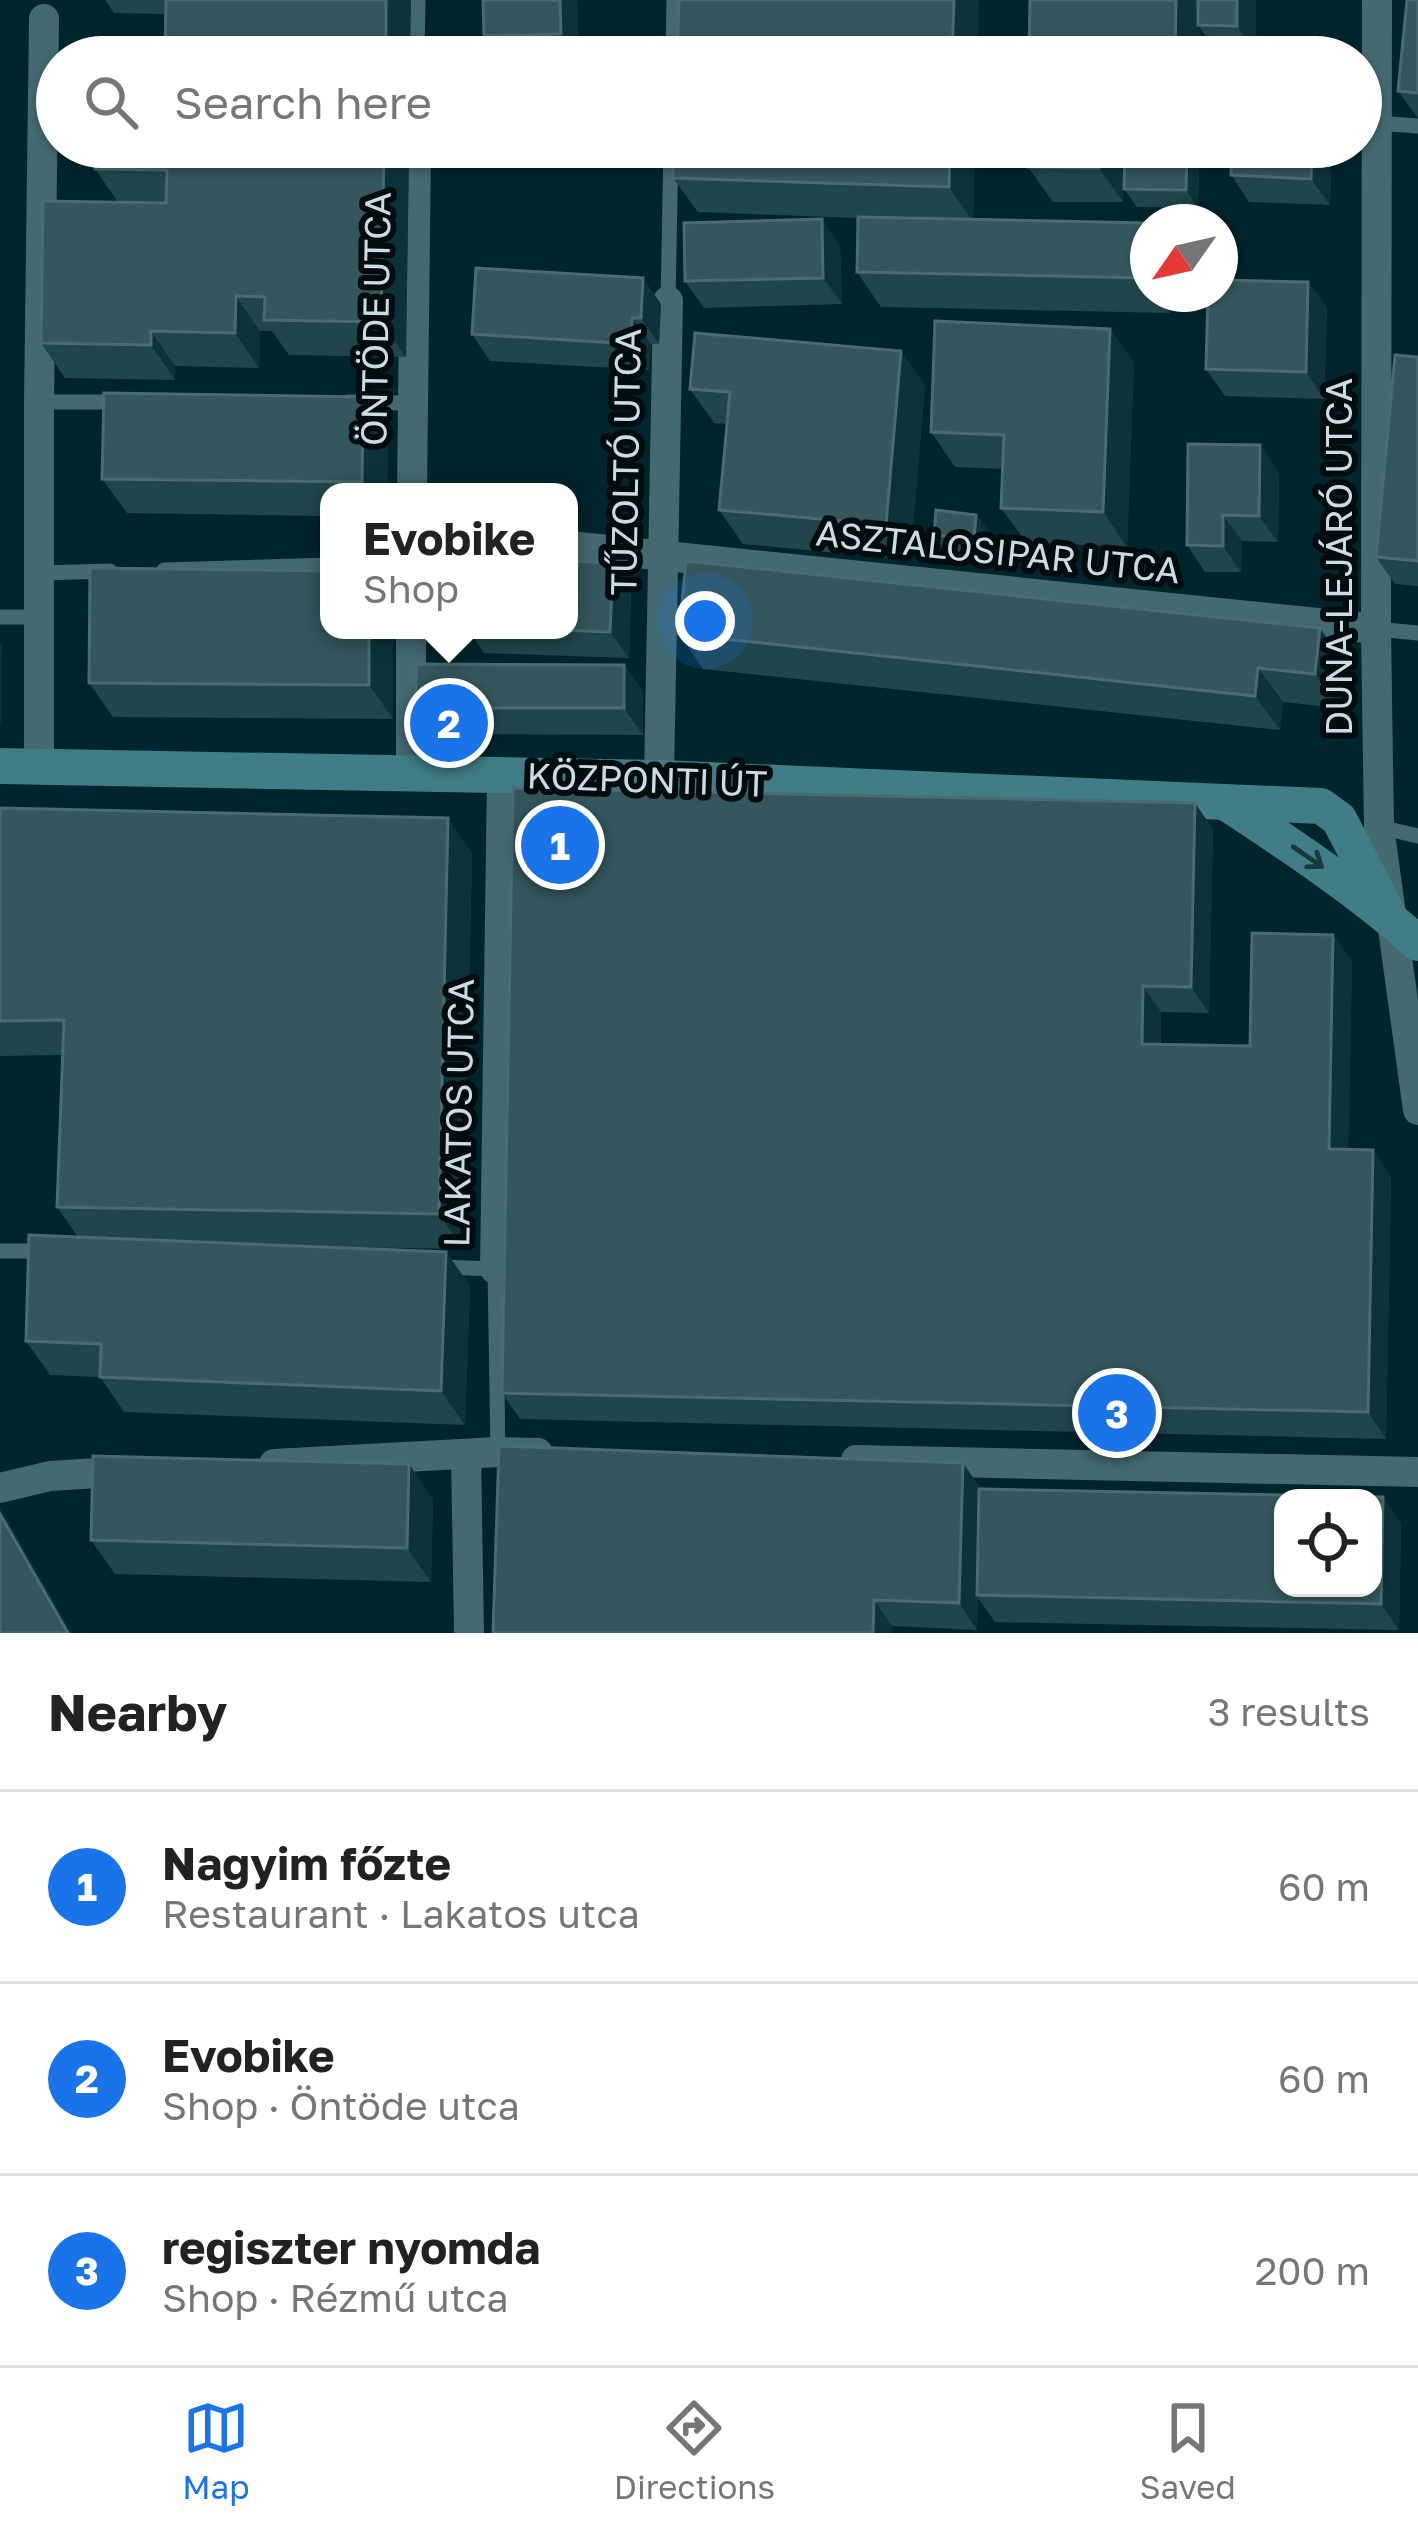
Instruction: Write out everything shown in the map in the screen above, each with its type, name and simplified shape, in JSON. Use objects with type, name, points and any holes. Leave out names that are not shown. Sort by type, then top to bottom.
[{"type":"street","name":"DUNA-LEJÁRÓ UTCA","points":[[1377,0],[1377,36]]},
{"type":"street","points":[[39,766],[42,168]]},
{"type":"street","name":"ÖNTÖDE UTCA","points":[[412,483],[416,168]]},
{"type":"street","name":"DUNA-LEJÁRÓ UTCA","points":[[1376,168],[1379,826],[1418,1110]]},
{"type":"street","name":"TŰZOLTÓ UTCA","points":[[659,778],[668,301]]},
{"type":"street","name":"ASZTALOSIPAR UTCA","points":[[578,547],[1376,629]]},
{"type":"street","points":[[411,639],[411,773]]},
{"type":"street","name":"KÖZPONTI ÚT","points":[[0,766],[659,778],[1321,806],[1340,819],[1390,918],[1418,943]]},
{"type":"street","name":"LAKATOS UTCA","points":[[495,1270],[502,775]]},
{"type":"street","points":[[235,1466],[482,1453],[568,1454]]},
{"type":"street","name":"LAKATOS UTCA","points":[[470,1633],[482,1453]]},
{"type":"street","points":[[828,1459],[1418,1472]]},
{"type":"street","points":[[0,1488],[50,1475],[166,1469]]},
{"type":"lane","points":[[417,36],[418,0]]},
{"type":"lane","points":[[673,36],[674,0]]},
{"type":"lane","points":[[1382,123],[1418,126]]},
{"type":"lane","name":"TŰZOLTÓ UTCA","points":[[668,301],[671,168]]},
{"type":"lane","points":[[39,402],[132,402]]},
{"type":"lane","points":[[343,403],[413,403]]},
{"type":"lane","points":[[151,570],[320,566]]},
{"type":"lane","points":[[40,573],[129,571]]},
{"type":"lane","points":[[0,617],[40,617]]},
{"type":"lane","name":"ASZTALOSIPAR UTCA","points":[[1376,629],[1418,633]]},
{"type":"lane","points":[[1379,826],[1418,836]]},
{"type":"lane","points":[[0,1251],[55,1251]]},
{"type":"lane","points":[[425,1267],[495,1270]]},
{"type":"lane","name":"LAKATOS UTCA","points":[[482,1453],[495,1270]]},
{"type":"building","points":[[166,0],[386,0],[386,36],[165,36]]},
{"type":"building","points":[[483,0],[560,0],[561,34],[484,36]]},
{"type":"building","points":[[679,0],[954,0],[953,36],[678,36]]},
{"type":"building","points":[[1030,0],[1176,0],[1175,36],[1029,36]]},
{"type":"building","points":[[1198,0],[1237,0],[1237,26],[1198,25]]},
{"type":"building","points":[[1407,0],[1418,0],[1418,93],[1398,91]]},
{"type":"building","points":[[384,168],[381,322],[264,320],[265,297],[236,296],[235,333],[151,331],[151,345],[41,343],[43,201],[166,203],[167,170],[95,169]]},
{"type":"building","points":[[673,168],[949,168],[949,187],[673,178]]},
{"type":"building","points":[[1124,168],[1187,168],[1186,190],[1124,189]]},
{"type":"building","points":[[1231,168],[1311,168],[1311,179],[1231,175]]},
{"type":"building","points":[[858,217],[1130,223],[1130,278],[857,272]]},
{"type":"building","points":[[822,219],[823,278],[685,281],[684,223]]},
{"type":"building","points":[[476,268],[643,278],[641,318],[632,318],[631,344],[472,334]]},
{"type":"building","points":[[1238,280],[1308,282],[1306,372],[1206,369],[1208,312],[1238,312]]},
{"type":"building","points":[[935,321],[1110,329],[1103,512],[1001,508],[1004,435],[931,432]]},
{"type":"building","points":[[695,333],[901,351],[886,525],[719,510],[730,392],[690,389]]},
{"type":"building","points":[[1395,355],[1418,357],[1418,561],[1376,557]]},
{"type":"building","points":[[104,393],[363,397],[362,482],[102,479]]},
{"type":"building","points":[[1188,444],[1260,445],[1259,516],[1223,515],[1223,546],[1187,545]]},
{"type":"building","points":[[936,510],[976,515],[974,539],[934,535]]},
{"type":"building","points":[[578,561],[613,563],[610,632],[578,631]]},
{"type":"building","points":[[686,561],[1320,628],[1315,674],[1258,668],[1255,696],[679,634]]},
{"type":"building","points":[[90,568],[320,571],[320,639],[369,639],[369,685],[89,683]]},
{"type":"building","points":[[416,664],[624,665],[624,708],[416,708]]},
{"type":"building","points":[[513,788],[1195,803],[1191,987],[1143,986],[1142,1044],[1250,1046],[1252,933],[1333,935],[1329,1149],[1373,1150],[1368,1412],[502,1393]]},
{"type":"building","points":[[0,808],[448,818],[439,1214],[57,1207],[64,1020],[0,1021]]},
{"type":"building","points":[[29,1235],[446,1252],[441,1391],[100,1377],[101,1344],[26,1341]]},
{"type":"building","points":[[499,1446],[963,1463],[959,1603],[874,1600],[873,1633],[493,1633]]},
{"type":"building","points":[[93,1456],[409,1464],[407,1548],[91,1540]]},
{"type":"building","points":[[979,1489],[1274,1495],[1274,1597],[1381,1597],[1381,1604],[977,1595]]},
{"type":"building","points":[[0,1514],[68,1633],[0,1633]]},
{"type":"place","name":"Evobike","points":[[449,723]]},
{"type":"place","name":"Nagyim főzte","points":[[560,845]]},
{"type":"place","name":"regiszter nyomda","points":[[1117,1413]]}]
